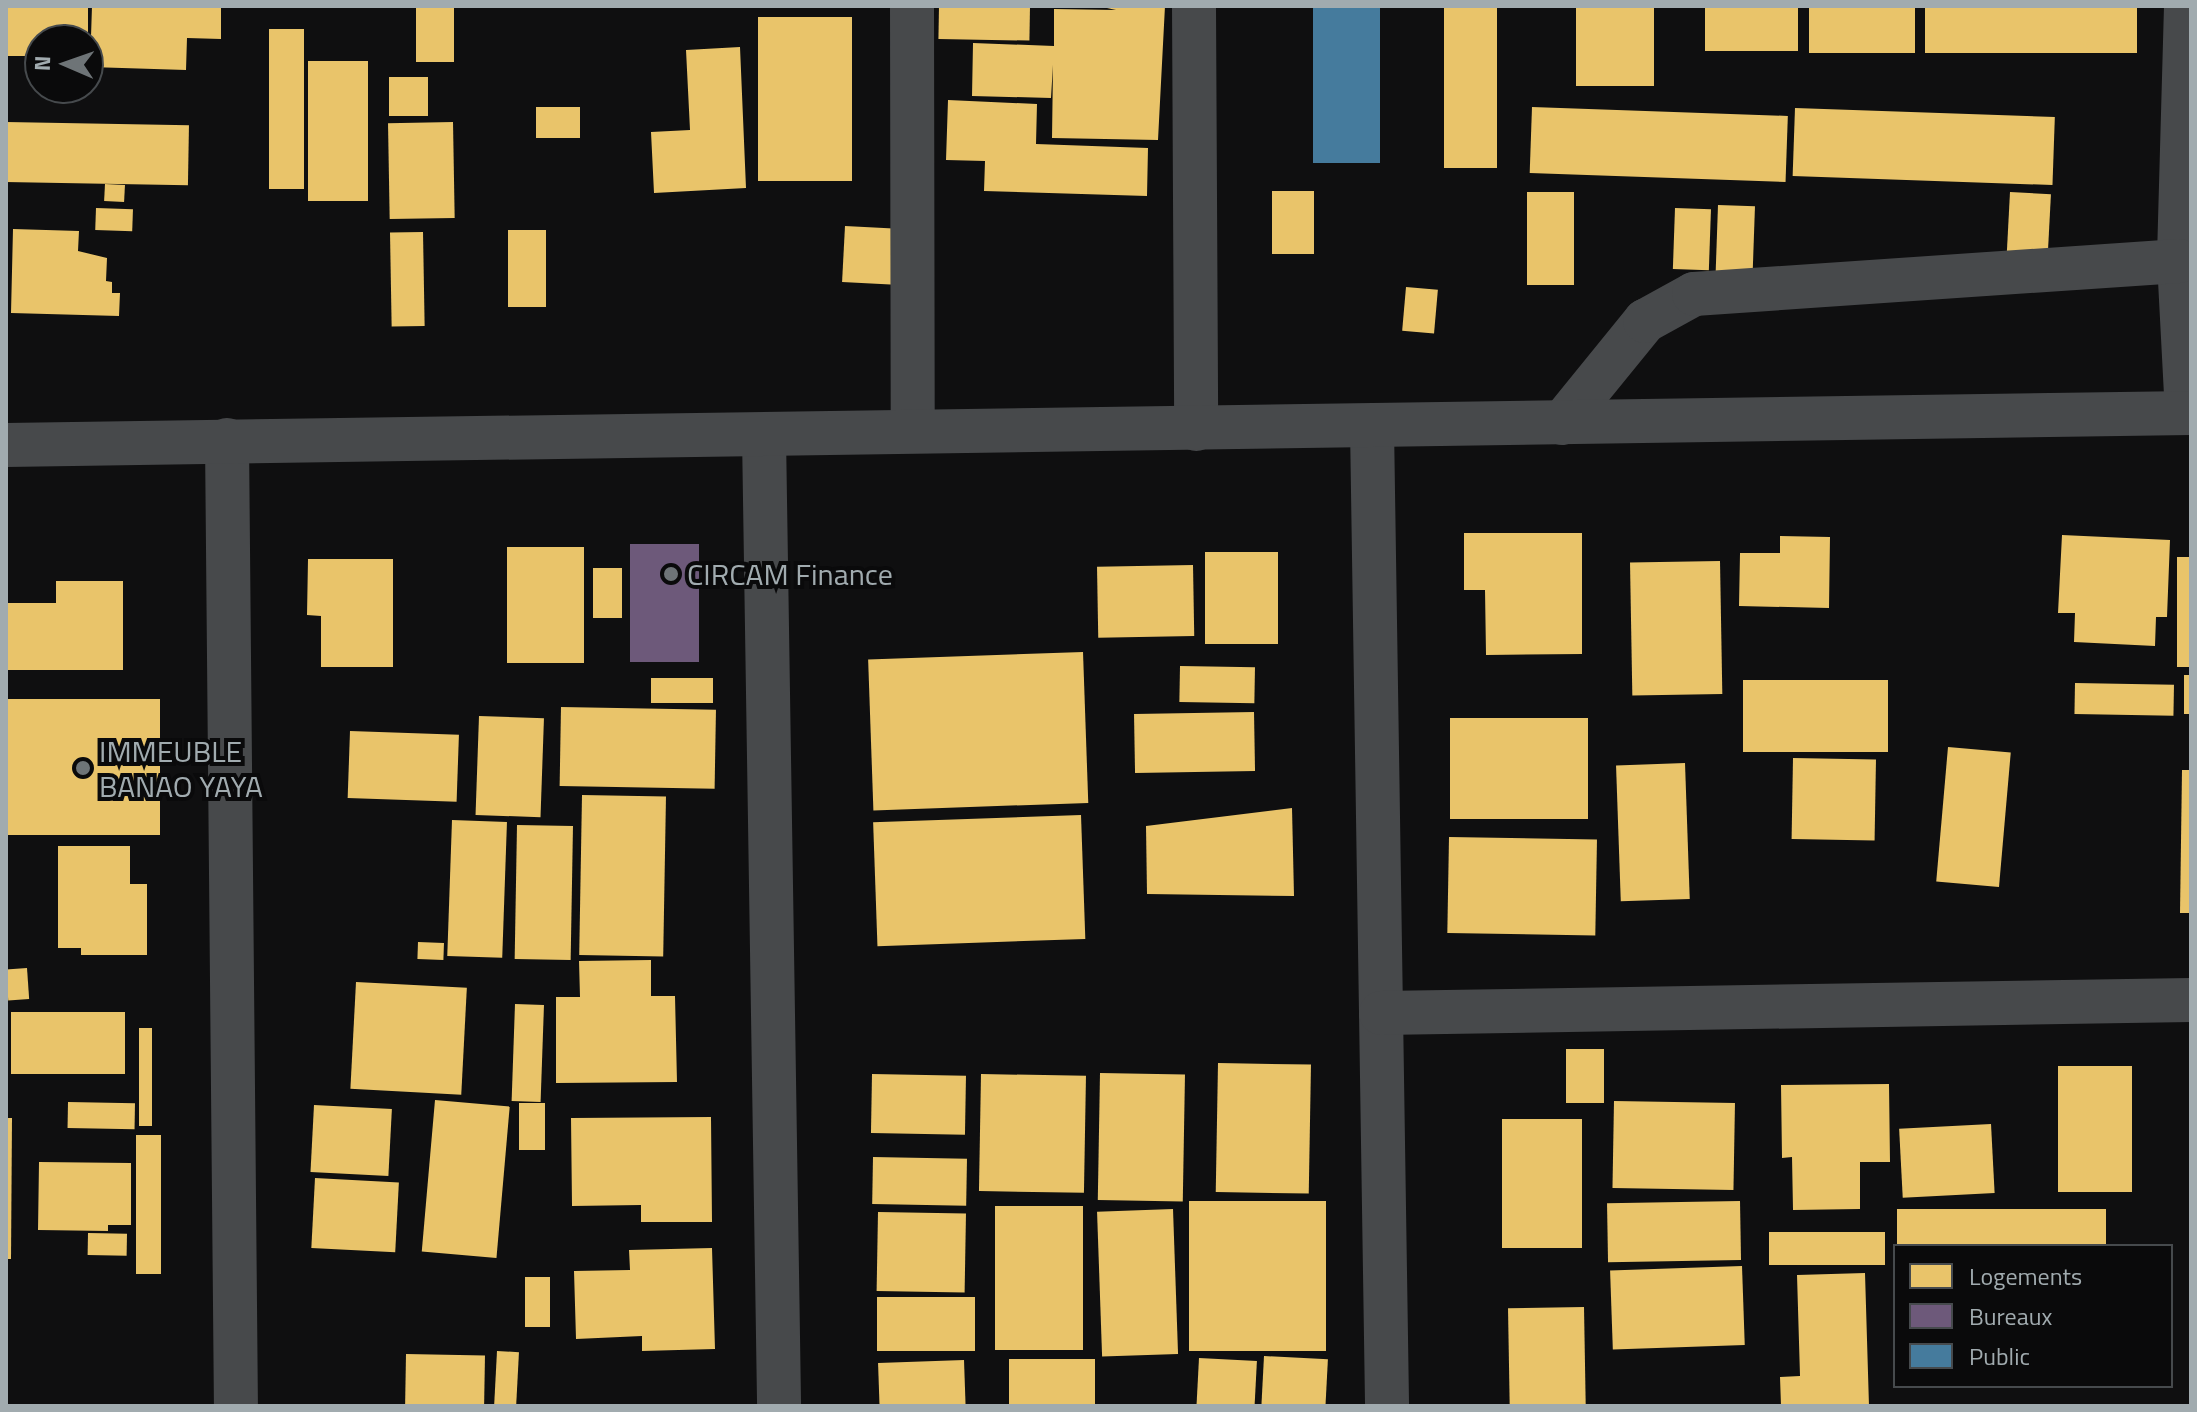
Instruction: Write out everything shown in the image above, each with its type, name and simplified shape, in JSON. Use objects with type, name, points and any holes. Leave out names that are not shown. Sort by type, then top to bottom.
[{"type":"street","points":[[912,6],[913,429]]},
{"type":"street","points":[[1194,6],[1196,429]]},
{"type":"street","points":[[6,445],[764,435],[913,429],[1196,429],[2189,413],[2179,261],[2186,6]]},
{"type":"street","points":[[1562,423],[1645,321],[1694,294],[2179,261]]},
{"type":"street","points":[[1372,426],[1387,1406]]},
{"type":"street","points":[[764,435],[779,1406]]},
{"type":"street","points":[[227,440],[236,1406]]},
{"type":"street","points":[[1381,1013],[2191,1000]]},
{"type":"building: Logements","points":[[6,6],[88,6],[88,24],[24,24],[24,56],[6,56]]},
{"type":"building: Logements","points":[[92,6],[221,6],[221,39],[187,38],[186,70],[104,67],[104,24],[91,24]]},
{"type":"building: Logements","points":[[416,6],[454,6],[454,62],[416,62]]},
{"type":"building: Logements","points":[[939,6],[1030,8],[1029,41],[938,39]]},
{"type":"building: Logements","points":[[1098,6],[1165,6],[1158,140],[1052,138],[1053,65],[1051,98],[972,96],[973,43],[1054,46],[1054,9],[1116,10]]},
{"type":"building: Logements","points":[[1444,6],[1497,6],[1497,168],[1444,168]]},
{"type":"building: Logements","points":[[1576,6],[1654,6],[1654,86],[1576,86]]},
{"type":"building: Logements","points":[[1705,6],[1798,6],[1798,51],[1705,51]]},
{"type":"building: Logements","points":[[1809,6],[1915,6],[1915,53],[1809,53]]},
{"type":"building: Logements","points":[[1925,6],[2137,6],[2137,53],[1925,53]]},
{"type":"building: Logements","points":[[758,17],[852,17],[852,181],[758,181]]},
{"type":"building: Logements","points":[[269,29],[304,29],[304,189],[269,189]]},
{"type":"building: Logements","points":[[740,47],[746,188],[654,193],[651,132],[690,130],[686,50]]},
{"type":"building: Logements","points":[[308,61],[368,61],[368,201],[308,201]]},
{"type":"building: Logements","points":[[389,77],[428,77],[428,116],[389,116]]},
{"type":"building: Logements","points":[[948,100],[1037,104],[1036,144],[1148,148],[1147,196],[984,191],[985,161],[946,160]]},
{"type":"building: Logements","points":[[536,107],[580,107],[580,138],[536,138]]},
{"type":"building: Logements","points":[[1532,107],[1788,116],[1786,182],[1530,173]]},
{"type":"building: Logements","points":[[1795,108],[2055,117],[2052,185],[1793,176]]},
{"type":"building: Logements","points":[[6,122],[189,125],[188,185],[6,182]]},
{"type":"building: Logements","points":[[453,122],[455,218],[390,219],[388,123]]},
{"type":"building: Logements","points":[[105,184],[125,185],[124,202],[104,201]]},
{"type":"building: Logements","points":[[1272,191],[1314,191],[1314,254],[1272,254]]},
{"type":"building: Logements","points":[[1527,192],[1574,192],[1574,285],[1527,285]]},
{"type":"building: Logements","points":[[2010,192],[2051,194],[2048,259],[2007,257]]},
{"type":"building: Logements","points":[[1718,205],[1755,206],[1753,272],[1716,271]]},
{"type":"building: Logements","points":[[96,208],[133,209],[132,231],[95,230]]},
{"type":"building: Logements","points":[[1675,208],[1711,209],[1709,270],[1673,269]]},
{"type":"building: Logements","points":[[845,226],[908,229],[905,285],[842,282]]},
{"type":"building: Logements","points":[[13,229],[79,231],[78,251],[107,258],[106,281],[112,282],[112,293],[120,293],[119,316],[11,313]]},
{"type":"building: Logements","points":[[508,230],[546,230],[546,307],[508,307]]},
{"type":"building: Logements","points":[[423,232],[425,326],[392,327],[390,233]]},
{"type":"building: Logements","points":[[1406,287],[1438,290],[1434,334],[1402,331]]},
{"type":"building: Logements","points":[[1464,533],[1582,533],[1582,654],[1486,655],[1485,590],[1464,590]]},
{"type":"building: Logements","points":[[2062,535],[2170,540],[2167,617],[2156,617],[2155,646],[2074,642],[2075,613],[2058,613]]},
{"type":"building: Logements","points":[[1780,536],[1830,537],[1829,608],[1739,606],[1740,553],[1780,553]]},
{"type":"building: Logements","points":[[507,547],[584,547],[584,663],[507,663]]},
{"type":"building: Logements","points":[[1205,552],[1278,552],[1278,644],[1205,644]]},
{"type":"building: Logements","points":[[2177,557],[2191,557],[2191,667],[2177,667]]},
{"type":"building: Logements","points":[[308,559],[393,559],[393,667],[321,667],[321,616],[307,615]]},
{"type":"building: Logements","points":[[1720,561],[1722,694],[1632,696],[1630,563]]},
{"type":"building: Logements","points":[[1193,565],[1194,636],[1098,638],[1097,567]]},
{"type":"building: Logements","points":[[593,568],[622,568],[622,618],[593,618]]},
{"type":"building: Logements","points":[[56,581],[123,581],[123,670],[6,670],[6,603],[56,603]]},
{"type":"building: Logements","points":[[1083,652],[1088,803],[873,810],[868,660]]},
{"type":"building: Logements","points":[[1180,666],[1255,667],[1254,703],[1179,702]]},
{"type":"building: Logements","points":[[2184,675],[2191,675],[2191,714],[2184,714]]},
{"type":"building: Logements","points":[[651,678],[713,678],[713,703],[651,703]]},
{"type":"building: Logements","points":[[1743,680],[1888,680],[1888,752],[1743,752]]},
{"type":"building: Logements","points":[[2075,683],[2174,685],[2173,716],[2074,714]]},
{"type":"building: Logements","name":"IMMEUBLE BANAO YAYA","points":[[6,699],[160,699],[160,835],[6,835]]},
{"type":"building: Logements","points":[[561,707],[716,710],[715,789],[560,786]]},
{"type":"building: Logements","points":[[1254,712],[1255,771],[1135,773],[1134,714]]},
{"type":"building: Logements","points":[[479,716],[544,718],[541,817],[476,815]]},
{"type":"building: Logements","points":[[1450,718],[1588,718],[1588,819],[1450,819]]},
{"type":"building: Logements","points":[[350,731],[459,735],[457,802],[348,798]]},
{"type":"building: Logements","points":[[1948,747],[2011,752],[1999,887],[1936,881]]},
{"type":"building: Logements","points":[[1793,758],[1876,759],[1875,840],[1792,839]]},
{"type":"building: Logements","points":[[1685,763],[1690,899],[1621,901],[1616,765]]},
{"type":"building: Logements","points":[[2182,770],[2191,770],[2191,913],[2180,913]]},
{"type":"building: Logements","points":[[582,795],[666,796],[663,956],[579,955]]},
{"type":"building: Logements","points":[[1292,808],[1294,896],[1147,894],[1146,826]]},
{"type":"building: Logements","points":[[1081,815],[1085,939],[877,946],[873,822]]},
{"type":"building: Logements","points":[[452,820],[507,822],[502,958],[447,956]]},
{"type":"building: Logements","points":[[517,825],[573,826],[571,960],[515,959]]},
{"type":"building: Logements","points":[[1449,837],[1597,840],[1595,936],[1447,933]]},
{"type":"building: Logements","points":[[58,846],[130,846],[130,884],[147,884],[147,955],[81,955],[81,948],[58,948]]},
{"type":"building: Logements","points":[[418,942],[444,943],[443,960],[417,959]]},
{"type":"building: Logements","points":[[651,960],[651,996],[675,996],[677,1082],[556,1083],[556,997],[580,997],[579,961]]},
{"type":"building: Logements","points":[[27,968],[29,999],[8,1000],[6,969]]},
{"type":"building: Logements","points":[[356,982],[467,988],[461,1095],[350,1089]]},
{"type":"building: Logements","points":[[515,1004],[544,1005],[541,1102],[512,1101]]},
{"type":"building: Logements","points":[[11,1012],[125,1012],[125,1074],[11,1074]]},
{"type":"building: Logements","points":[[139,1028],[152,1028],[152,1126],[139,1126]]},
{"type":"building: Logements","points":[[1566,1049],[1604,1049],[1604,1103],[1566,1103]]},
{"type":"building: Logements","points":[[1218,1063],[1311,1065],[1309,1194],[1216,1192]]},
{"type":"building: Logements","points":[[2058,1066],[2132,1066],[2132,1192],[2058,1192]]},
{"type":"building: Logements","points":[[1100,1073],[1185,1074],[1183,1201],[1098,1200]]},
{"type":"building: Logements","points":[[872,1074],[966,1076],[965,1135],[871,1133]]},
{"type":"building: Logements","points":[[981,1074],[1086,1076],[1084,1193],[979,1191]]},
{"type":"building: Logements","points":[[1889,1084],[1890,1162],[1860,1162],[1860,1209],[1793,1210],[1792,1157],[1782,1158],[1781,1085]]},
{"type":"building: Logements","points":[[435,1100],[510,1107],[496,1258],[422,1251]]},
{"type":"building: Logements","points":[[1614,1101],[1735,1103],[1733,1190],[1612,1188]]},
{"type":"building: Logements","points":[[68,1102],[135,1103],[135,1129],[68,1128]]},
{"type":"building: Logements","points":[[519,1103],[545,1103],[545,1150],[519,1150]]},
{"type":"building: Logements","points":[[314,1105],[392,1109],[388,1176],[310,1172]]},
{"type":"building: Logements","points":[[711,1117],[712,1222],[641,1222],[641,1205],[572,1206],[571,1118]]},
{"type":"building: Logements","points":[[6,1118],[12,1118],[11,1259],[6,1259]]},
{"type":"building: Logements","points":[[1502,1119],[1582,1119],[1582,1248],[1502,1248]]},
{"type":"building: Logements","points":[[1991,1124],[1995,1193],[1903,1198],[1899,1129]]},
{"type":"building: Logements","points":[[136,1135],[161,1135],[161,1274],[136,1274]]},
{"type":"building: Logements","points":[[873,1157],[967,1159],[966,1206],[872,1204]]},
{"type":"building: Logements","points":[[39,1162],[131,1163],[131,1225],[108,1225],[108,1231],[38,1230]]},
{"type":"building: Logements","points":[[315,1178],[399,1182],[395,1252],[311,1248]]},
{"type":"building: Logements","points":[[1189,1201],[1326,1201],[1326,1351],[1189,1351]]},
{"type":"building: Logements","points":[[1740,1201],[1741,1260],[1608,1262],[1607,1203]]},
{"type":"building: Logements","points":[[995,1206],[1083,1206],[1083,1350],[995,1350]]},
{"type":"building: Logements","points":[[1173,1209],[1178,1354],[1102,1357],[1097,1212]]},
{"type":"building: Logements","points":[[1897,1209],[2106,1209],[2106,1244],[1897,1244]]},
{"type":"building: Logements","points":[[878,1212],[966,1214],[965,1293],[877,1291]]},
{"type":"building: Logements","points":[[1769,1232],[1885,1232],[1885,1265],[1769,1265]]},
{"type":"building: Logements","points":[[88,1233],[127,1234],[127,1256],[88,1255]]},
{"type":"building: Logements","points":[[712,1248],[715,1349],[642,1351],[642,1336],[576,1339],[574,1271],[630,1270],[629,1250]]},
{"type":"building: Logements","points":[[1742,1266],[1745,1345],[1613,1350],[1610,1271]]},
{"type":"building: Logements","points":[[1865,1273],[1869,1406],[1781,1406],[1780,1377],[1800,1376],[1797,1275]]},
{"type":"building: Logements","points":[[525,1277],[550,1277],[550,1327],[525,1327]]},
{"type":"building: Logements","points":[[877,1297],[975,1297],[975,1351],[877,1351]]},
{"type":"building: Logements","points":[[1584,1307],[1586,1406],[1510,1406],[1508,1308]]},
{"type":"building: Logements","points":[[497,1351],[519,1352],[516,1406],[494,1406]]},
{"type":"building: Logements","points":[[406,1354],[485,1355],[484,1405],[405,1404]]},
{"type":"building: Logements","points":[[1264,1356],[1328,1359],[1325,1406],[1261,1406]]},
{"type":"building: Logements","points":[[1199,1358],[1257,1361],[1255,1406],[1196,1406]]},
{"type":"building: Logements","points":[[1009,1359],[1095,1359],[1095,1406],[1009,1406]]},
{"type":"building: Logements","points":[[964,1360],[966,1406],[880,1406],[878,1363]]},
{"type":"building: Bureaux","points":[[630,544],[699,544],[699,662],[630,662]]},
{"type":"building: Public","points":[[1313,6],[1380,6],[1380,163],[1313,163]]},
{"type":"place","name":"CIRCAM Finance","points":[[671,574]]},
{"type":"place","name":"IMMEUBLE BANAO YAYA","points":[[83,768]]}]
